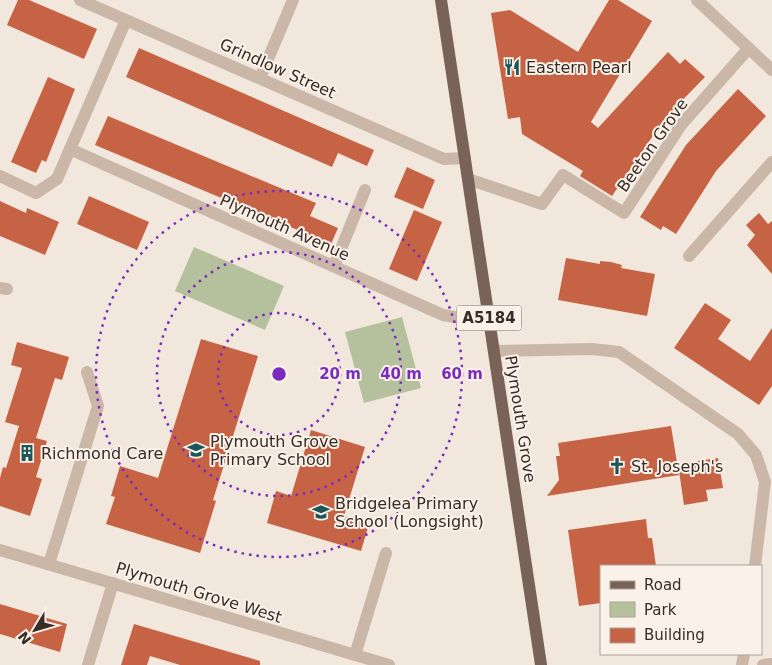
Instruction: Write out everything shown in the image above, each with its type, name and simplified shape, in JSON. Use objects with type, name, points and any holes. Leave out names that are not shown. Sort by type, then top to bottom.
[{"type":"main road","name":"Plymouth Grove","points":[[441,0],[541,665]]},
{"type":"street","name":"Grindlow Street","points":[[80,0],[444,159],[465,158]]},
{"type":"street","points":[[260,78],[293,0]]},
{"type":"street","points":[[697,0],[772,70]]},
{"type":"street","points":[[0,176],[36,193],[57,179],[72,150],[126,20]]},
{"type":"street","name":"Beeton Grove","points":[[468,179],[542,204],[563,176],[624,213],[681,125],[750,48]]},
{"type":"street","name":"Plymouth Avenue","points":[[72,150],[443,315],[460,318],[488,315]]},
{"type":"street","points":[[688,256],[772,162]]},
{"type":"street","points":[[334,266],[365,190]]},
{"type":"street","points":[[494,351],[592,349],[619,352],[738,434],[756,455],[766,482],[755,565]]},
{"type":"street","points":[[49,564],[98,406],[87,372]]},
{"type":"street","name":"Plymouth Grove West","points":[[0,550],[389,665]]},
{"type":"street","points":[[355,655],[386,553]]},
{"type":"street","points":[[88,665],[113,583]]},
{"type":"street","points":[[764,665],[772,664]]},
{"type":"green space","points":[[194,247],[284,286],[265,330],[175,291]]},
{"type":"green space","points":[[402,317],[421,388],[364,403],[345,332]]},
{"type":"building","points":[[18,0],[29,0],[97,29],[84,59],[7,25]]},
{"type":"building","points":[[609,0],[618,0],[652,21],[591,122],[598,128],[668,52],[680,64],[685,59],[705,77],[665,118],[612,196],[580,176],[583,171],[522,134],[520,117],[508,119],[491,13],[510,10],[578,52]]},
{"type":"building","points":[[139,48],[374,150],[367,166],[338,153],[332,167],[126,77]]},
{"type":"building","points":[[48,77],[75,89],[46,162],[42,160],[36,173],[11,162]]},
{"type":"building","points":[[738,89],[766,116],[716,171],[676,234],[663,226],[661,230],[640,217],[686,145]]},
{"type":"building","points":[[108,116],[316,203],[310,216],[338,228],[331,244],[95,145]]},
{"type":"building","points":[[407,167],[435,180],[423,209],[394,197]]},
{"type":"building","points":[[89,196],[149,222],[137,250],[77,224]]},
{"type":"building","points":[[0,201],[26,213],[27,208],[59,222],[45,255],[0,236]]},
{"type":"building","points":[[414,210],[442,222],[417,281],[389,269]]},
{"type":"building","points":[[759,213],[768,224],[772,221],[772,274],[747,245],[755,235],[746,225]]},
{"type":"building","points":[[566,258],[600,264],[600,261],[611,262],[622,265],[621,268],[655,274],[647,316],[558,300]]},
{"type":"building","points":[[705,303],[731,320],[718,339],[750,361],[772,328],[772,386],[759,405],[674,348]]},
{"type":"building","points":[[201,339],[258,356],[213,500],[216,501],[200,553],[106,524],[115,497],[111,496],[120,466],[158,478]]},
{"type":"building","name":"Richmond Care","points":[[17,342],[69,357],[62,380],[55,378],[36,438],[47,441],[36,477],[42,479],[30,516],[0,506],[0,478],[3,467],[6,468],[19,426],[5,422],[22,368],[11,365]]},
{"type":"building","name":"St. Joseph's","points":[[671,426],[679,475],[547,496],[559,480],[556,456],[560,456],[558,443]]},
{"type":"building","points":[[311,430],[365,447],[344,516],[369,524],[361,551],[267,523],[276,491],[291,496]]},
{"type":"building","points":[[718,458],[723,488],[706,490],[708,501],[684,505],[678,464]]},
{"type":"building","points":[[646,519],[648,538],[652,538],[656,565],[600,565],[600,603],[579,606],[568,530]]},
{"type":"building","points":[[0,604],[67,624],[60,652],[0,634]]},
{"type":"building","points":[[134,624],[260,661],[260,665],[180,665],[150,656],[147,665],[121,665]]},
{"type":"place","name":"Eastern Pearl","points":[[512,67]]},
{"type":"place","name":"Plymouth Grove Primary School","points":[[196,450]]},
{"type":"place","name":"Richmond Care","points":[[27,453]]},
{"type":"place","name":"St. Joseph's","points":[[617,466]]},
{"type":"place","name":"Bridgelea Primary School (Longsight)","points":[[321,512]]}]
